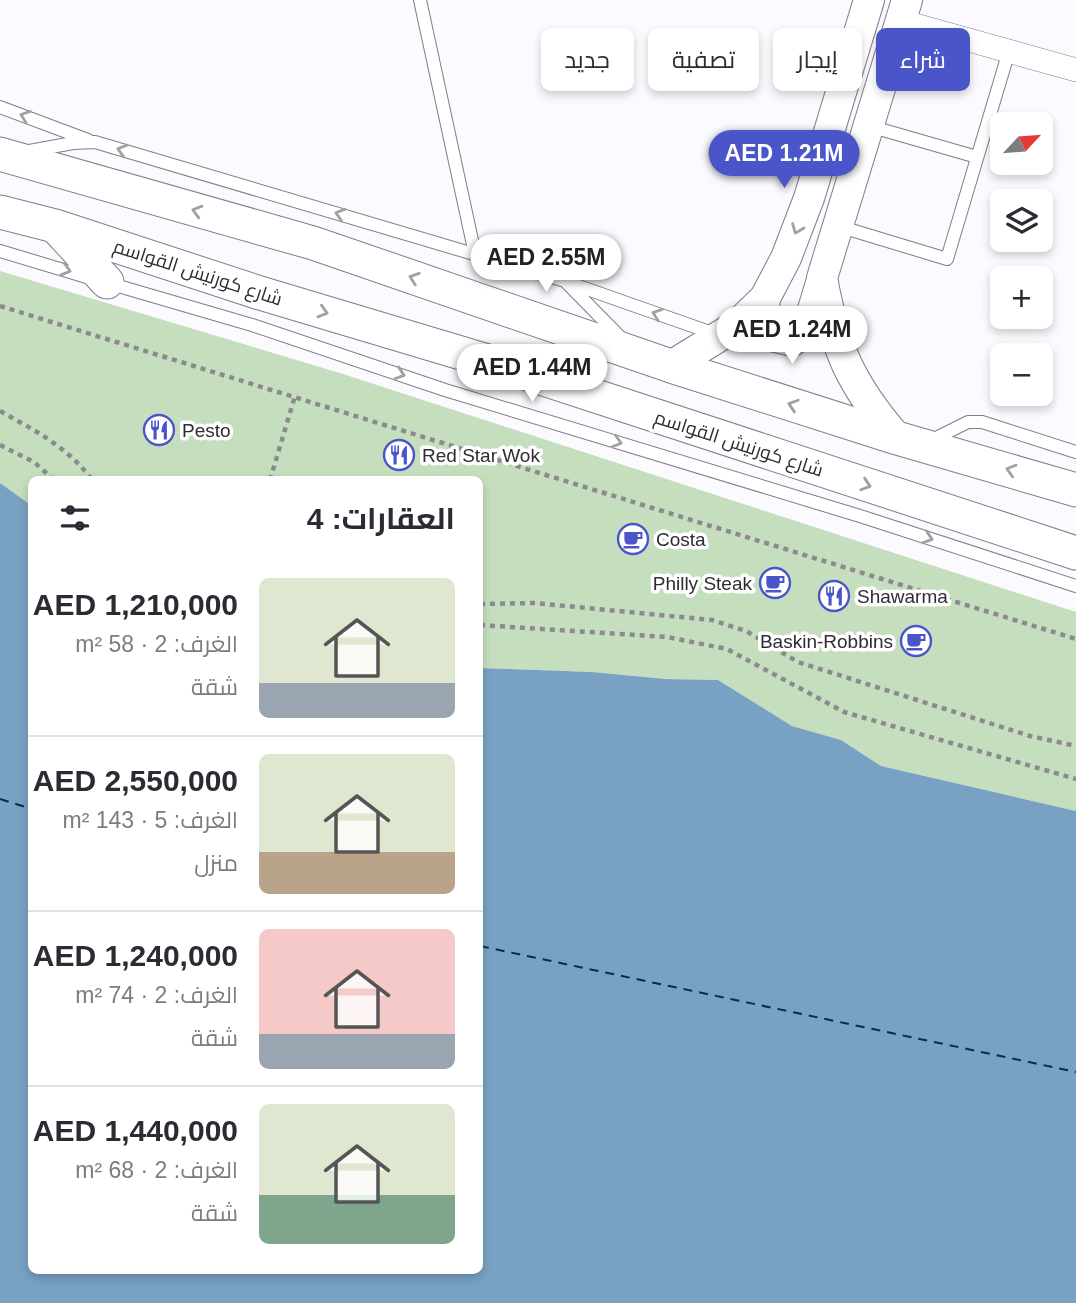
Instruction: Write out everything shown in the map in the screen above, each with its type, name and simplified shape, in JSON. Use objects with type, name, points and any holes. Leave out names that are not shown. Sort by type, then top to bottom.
[{"type":"main road","points":[[5,155],[313,243],[671,366],[909,442],[1076,490]]},
{"type":"main road","name":"شارع كورنيش القواسم","points":[[0,212],[55,226],[260,293],[501,365],[1076,553]]},
{"type":"main road","points":[[55,226],[107,282]]},
{"type":"street","points":[[671,366],[736,326],[765,298],[786,258],[808,198],[863,2]]},
{"type":"street","points":[[765,298],[763,316],[771,336],[792,341],[802,334],[807,326],[904,10],[1009,51],[1076,70]]},
{"type":"street","points":[[822,278],[831,323],[845,366],[870,405],[909,442]]},
{"type":"lane","points":[[420,0],[475,254]]},
{"type":"lane","points":[[838,226],[947,259],[1009,51]]},
{"type":"lane","points":[[0,107],[95,142],[565,281],[721,336]]},
{"type":"lane","points":[[869,126],[977,157]]},
{"type":"lane","points":[[5,155],[50,146],[95,142]]},
{"type":"lane","name":"شارع كورنيش القواسم","points":[[0,251],[252,325],[445,390],[860,516],[1076,586]]},
{"type":"lane","points":[[565,281],[638,355]]},
{"type":"lane","points":[[909,442],[968,422],[982,422],[1076,452]]},
{"type":"path","points":[[0,306],[1076,639]]},
{"type":"path","points":[[271,476],[295,396]]},
{"type":"path","points":[[0,411],[51,439],[89,476]]},
{"type":"path","points":[[0,445],[34,462],[50,476]]},
{"type":"path","points":[[483,604],[535,603],[712,620],[746,631],[798,662],[1030,736],[1076,746]]},
{"type":"path","points":[[483,625],[667,637],[727,649],[844,712],[1076,779]]},
{"type":"green space","points":[[0,271],[343,374],[1076,612],[1076,811],[881,766],[841,740],[792,726],[718,680],[483,668],[483,476],[28,476],[28,504],[0,483]]},
{"type":"water","points":[[0,483],[28,503],[28,1274],[483,1274],[483,668],[718,680],[792,726],[841,740],[881,766],[1076,811],[1076,1303],[0,1303]]},
{"type":"ferry route","points":[[0,799],[28,808]]},
{"type":"ferry route","points":[[483,947],[1076,1072]]},
{"type":"place","name":"Pesto","points":[[159,430]]},
{"type":"place","name":"Red Star Wok","points":[[399,455]]},
{"type":"place","name":"Costa","points":[[633,539]]},
{"type":"place","name":"Philly Steak","points":[[775,583]]},
{"type":"place","name":"Shawarma","points":[[834,596]]},
{"type":"place","name":"Baskin-Robbins","points":[[916,641]]}]
